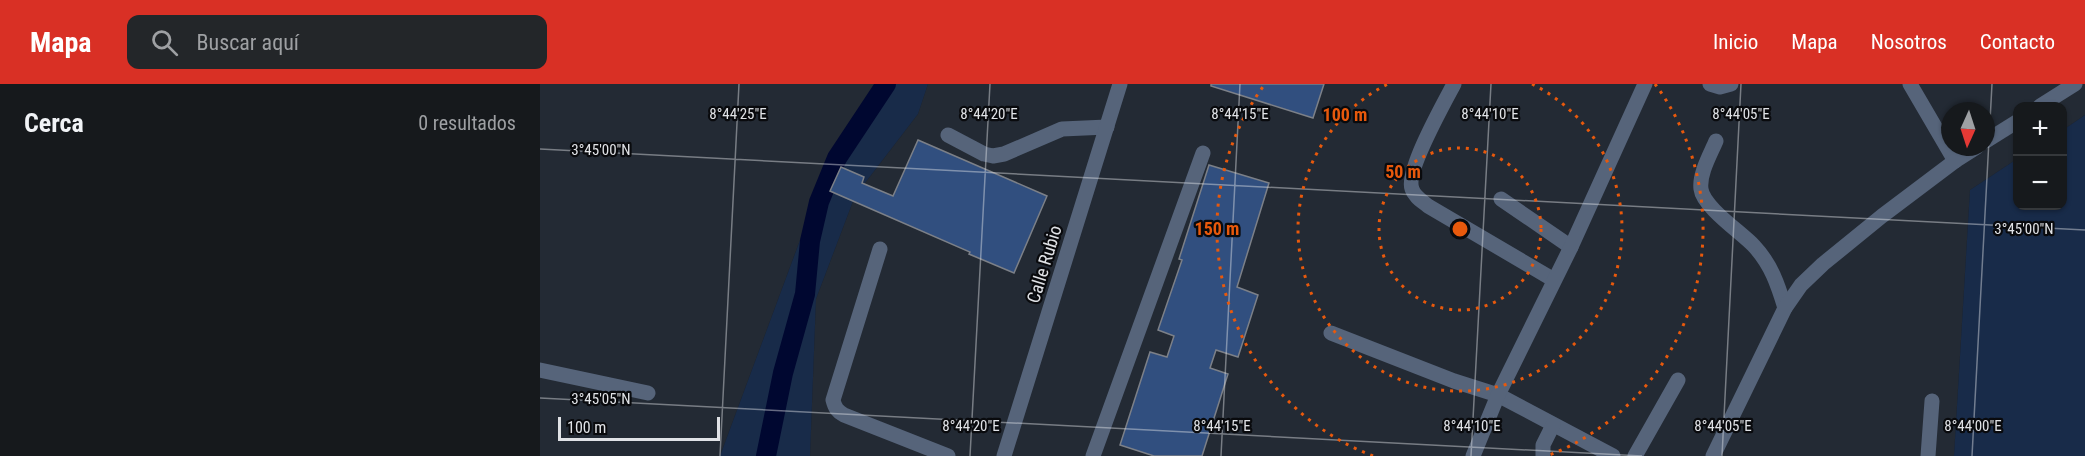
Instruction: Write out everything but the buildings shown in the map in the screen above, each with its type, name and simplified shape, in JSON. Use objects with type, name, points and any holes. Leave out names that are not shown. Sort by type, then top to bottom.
[{"type":"street","name":"Calle Rubio","points":[[1004,456],[1120,84]]},
{"type":"street","points":[[1454,84],[1410,177],[1415,195],[1428,206],[1554,280]]},
{"type":"street","points":[[1473,456],[1498,396],[1571,247],[1645,84]]},
{"type":"street","points":[[1710,84],[1720,87],[1731,84]]},
{"type":"street","points":[[1910,84],[1954,161]]},
{"type":"street","points":[[2046,102],[2075,84]]},
{"type":"street","points":[[1995,135],[2013,124]]},
{"type":"street","points":[[948,135],[984,154],[993,156],[1004,154],[1062,129],[1107,127]]},
{"type":"street","points":[[1716,141],[1702,177],[1700,188],[1702,197],[1760,254],[1771,268],[1785,308]]},
{"type":"street","points":[[1093,456],[1203,153]]},
{"type":"street","points":[[1713,456],[1785,308],[1801,285],[1882,216],[1962,156]]},
{"type":"street","points":[[1501,200],[1571,247]]},
{"type":"street","points":[[880,249],[833,400],[837,411],[844,415],[948,456]]},
{"type":"street","points":[[1331,333],[1498,396],[1613,456]]},
{"type":"street","points":[[540,370],[648,393]]},
{"type":"street","points":[[1635,456],[1678,380]]},
{"type":"street","points":[[1928,456],[1932,401]]},
{"type":"street","points":[[1543,456],[1543,445],[1553,425]]},
{"type":"shaded area","points":[[540,84],[876,84],[826,170],[720,456],[540,456]]},
{"type":"shaded area","points":[[876,84],[928,84],[918,114],[855,196],[816,299],[810,456],[720,456],[826,170]]},
{"type":"shaded area","points":[[928,84],[2085,84],[2085,115],[2067,127],[2067,102],[2013,102],[2013,162],[1970,190],[1954,456],[810,456],[816,299],[855,196],[918,114]]},
{"type":"shaded area","points":[[2085,115],[2085,456],[1954,456],[1970,190],[2013,162],[2013,210],[2067,210],[2067,127]]},
{"type":"waterway","points":[[766,456],[783,373],[805,294],[810,241],[819,202],[837,158],[886,84]]}]
